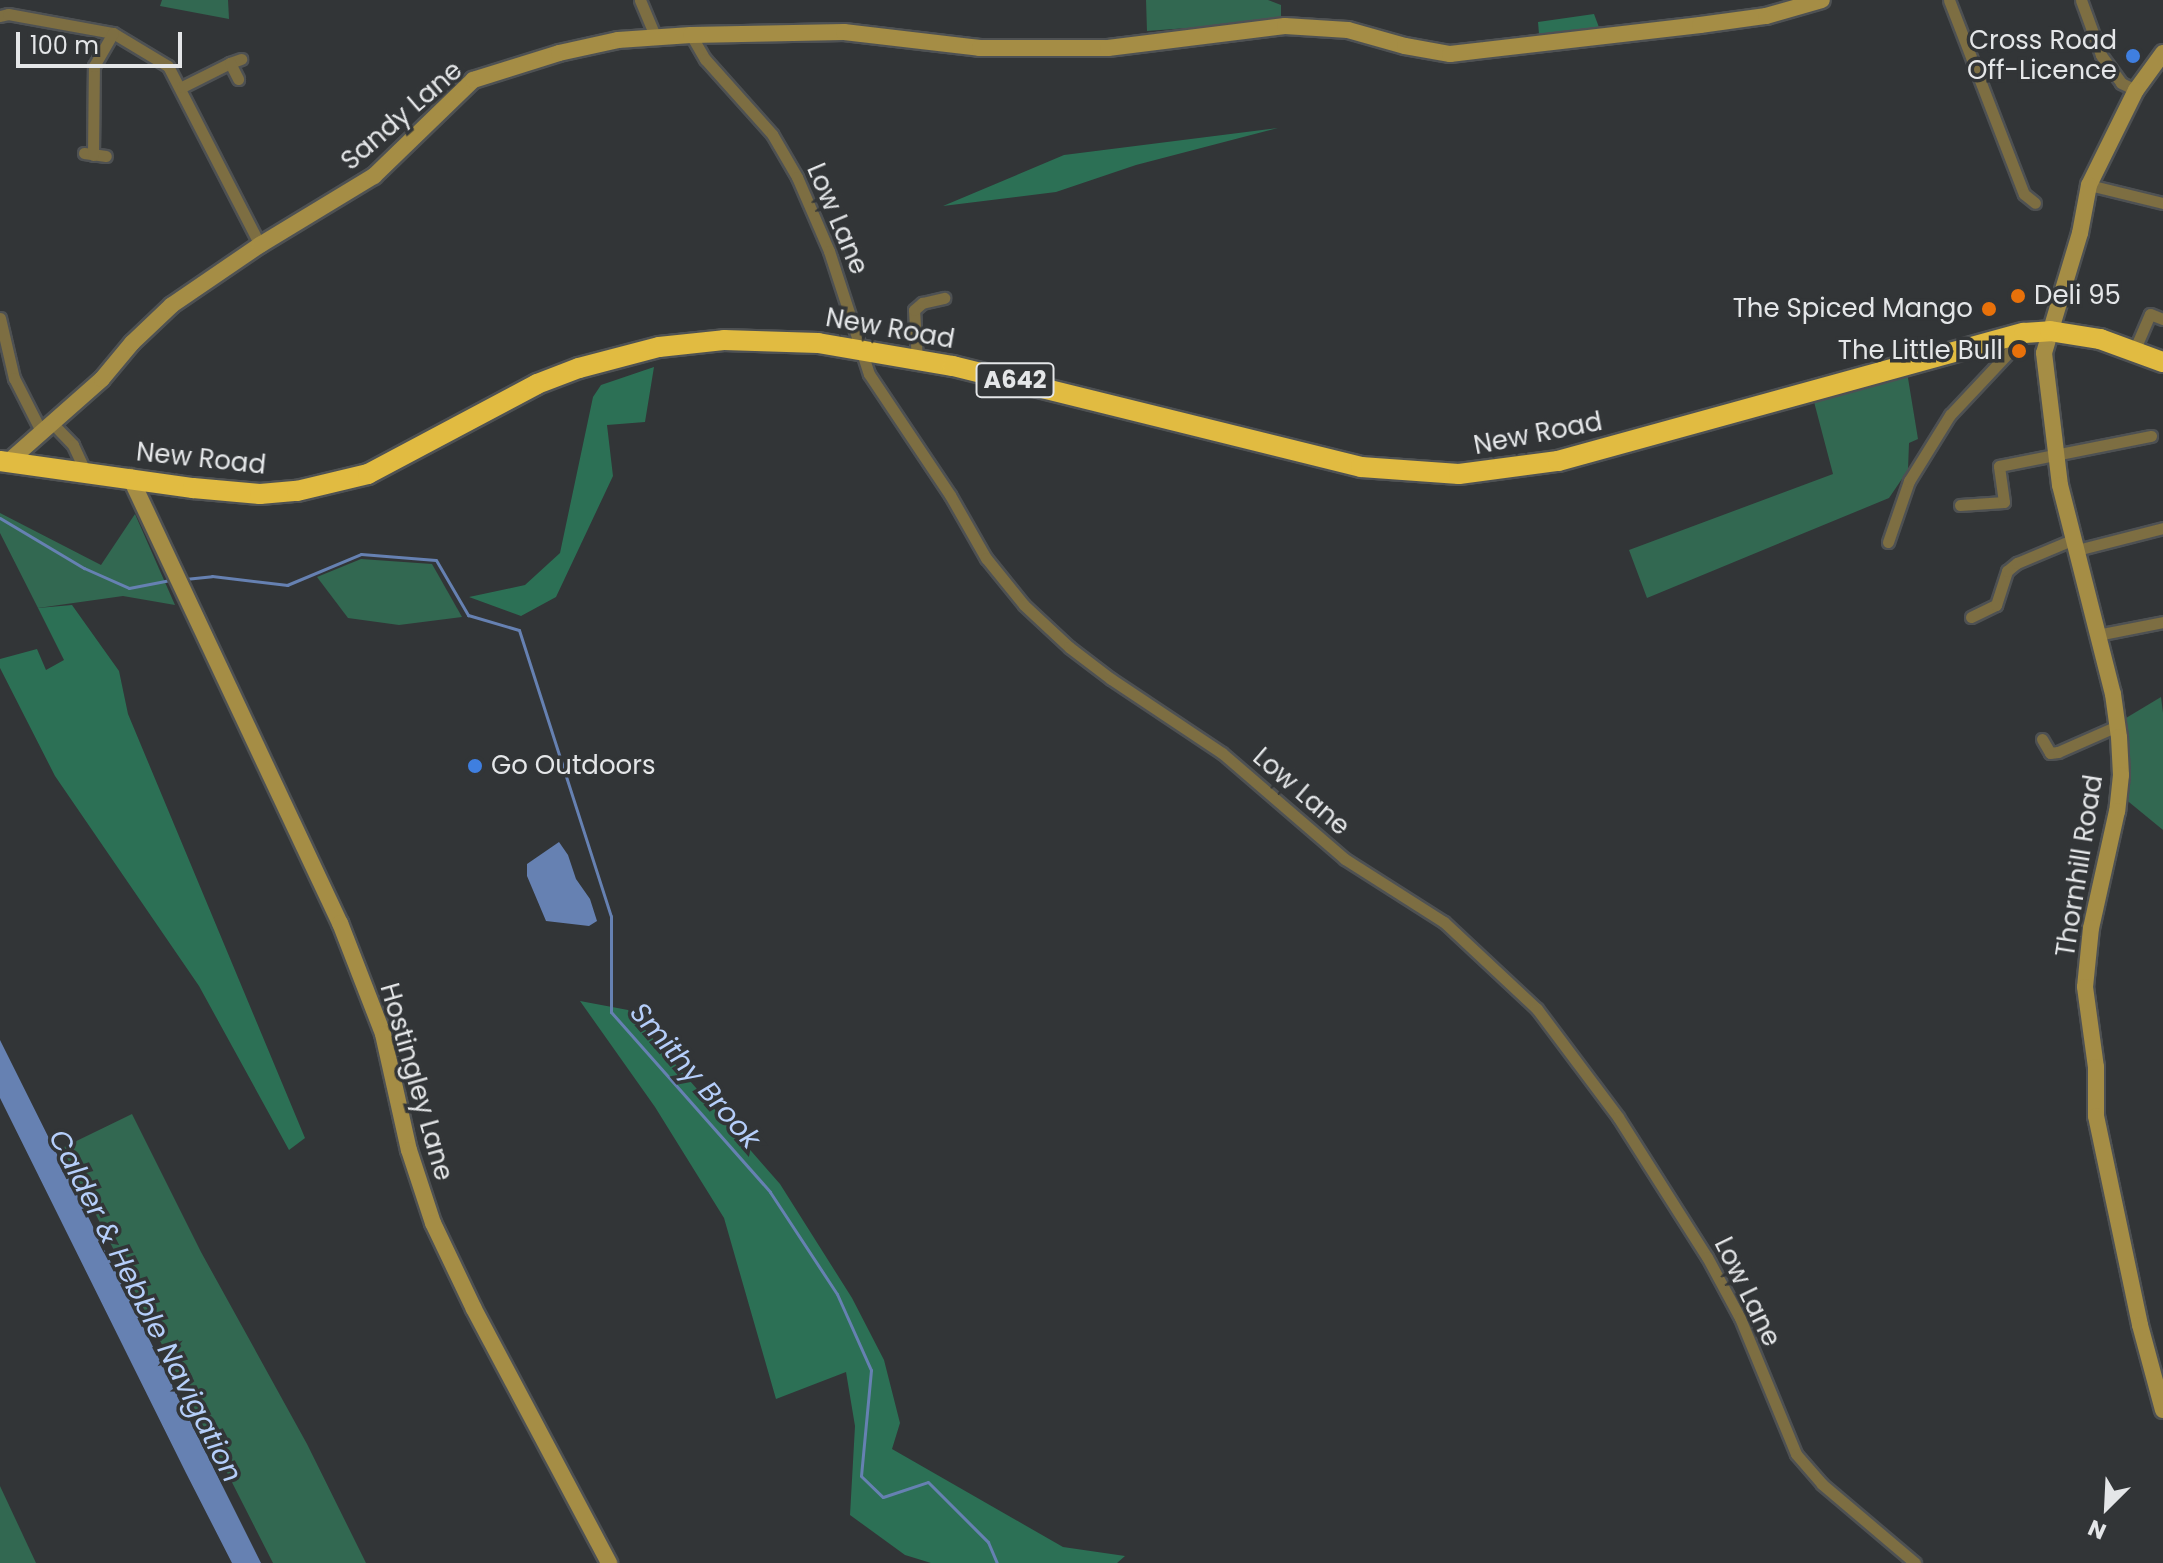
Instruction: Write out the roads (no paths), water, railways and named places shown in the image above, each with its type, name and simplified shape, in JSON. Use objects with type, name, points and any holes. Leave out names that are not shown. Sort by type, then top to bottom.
[{"type":"highway","name":"New Road","points":[[4,462],[260,494],[309,489],[368,474],[537,384],[625,355],[724,340],[818,343],[917,360],[1040,386],[1361,467],[1459,474],[1558,461],[2019,334],[2050,331],[2100,339],[2163,362]]},
{"type":"street","points":[[640,0],[656,38]]},
{"type":"street","name":"Sandy Lane","points":[[4,462],[48,428],[172,305],[260,245],[374,176],[473,80],[559,53],[618,40],[691,35],[844,32],[980,48],[1108,48],[1285,26],[1348,30],[1405,46],[1450,54],[1766,16],[1822,0]]},
{"type":"street","points":[[1949,0],[2024,194],[2035,203]]},
{"type":"street","points":[[2081,0],[2101,55],[2121,83],[2136,90]]},
{"type":"street","points":[[0,16],[8,14],[113,33],[168,66],[182,87],[226,184],[260,245]]},
{"type":"street","points":[[106,156],[88,154],[94,66],[113,33]]},
{"type":"street","name":"Low Lane","points":[[691,35],[705,59],[772,134],[797,177],[858,329],[860,350],[886,404],[950,495],[986,558],[1024,605],[1069,647],[1222,753],[1345,859],[1444,922],[1537,1009],[1618,1117],[1707,1257],[1740,1318],[1796,1454],[1822,1484],[1915,1563]]},
{"type":"street","name":"Thornhill Road","points":[[2163,53],[2136,90],[2089,185],[2080,233],[2044,353],[2056,454],[2117,726],[2121,775],[2117,811],[2091,928],[2085,987],[2096,1067],[2096,1116],[2140,1325],[2163,1410]]},
{"type":"street","points":[[182,87],[236,61],[238,79]]},
{"type":"street","points":[[2089,185],[2163,203]]},
{"type":"street","points":[[917,360],[914,310],[922,303],[944,298]]},
{"type":"street","points":[[2134,351],[2150,314],[2163,319]]},
{"type":"street","points":[[0,318],[14,378],[48,428],[73,445],[85,471]]},
{"type":"street","points":[[1888,542],[1909,481],[1950,415],[2005,358],[2019,334]]},
{"type":"street","points":[[1960,505],[2004,502],[1999,466],[2151,436]]},
{"type":"street","name":"Hostingley Lane","points":[[130,477],[340,923],[383,1034],[409,1150],[433,1223],[474,1309],[609,1563]]},
{"type":"street","points":[[1971,617],[1996,605],[2007,571],[2017,563],[2076,544],[2163,528]]},
{"type":"street","points":[[2097,635],[2163,622]]},
{"type":"street","points":[[2042,739],[2050,753],[2058,752],[2117,726]]},
{"type":"water","points":[[559,842],[568,855],[576,879],[590,899],[597,921],[589,926],[546,921],[527,876],[527,864]]},
{"type":"water","points":[[0,1040],[261,1563],[232,1563],[186,1473],[0,1098]]},
{"type":"waterway","name":"Smithy Brook","points":[[0,518],[84,568],[129,588],[166,581]]},
{"type":"waterway","name":"Smithy Brook","points":[[185,579],[212,576],[287,585],[361,554],[436,560],[468,615],[519,630],[611,916],[611,1012],[770,1192],[837,1294],[871,1370],[861,1476],[883,1497],[928,1482],[988,1542],[997,1563]]},
{"type":"place","name":"Cross Road Off-Licence","points":[[2133,56]]},
{"type":"place","name":"Deli 95","points":[[2018,296]]},
{"type":"place","name":"The Spiced Mango","points":[[1989,309]]},
{"type":"place","name":"The Little Bull","points":[[2019,351]]},
{"type":"place","name":"Go Outdoors","points":[[475,766]]},
{"type":"water label","name":"Calder & Hebble Navigation","points":[[145,1306]]}]
